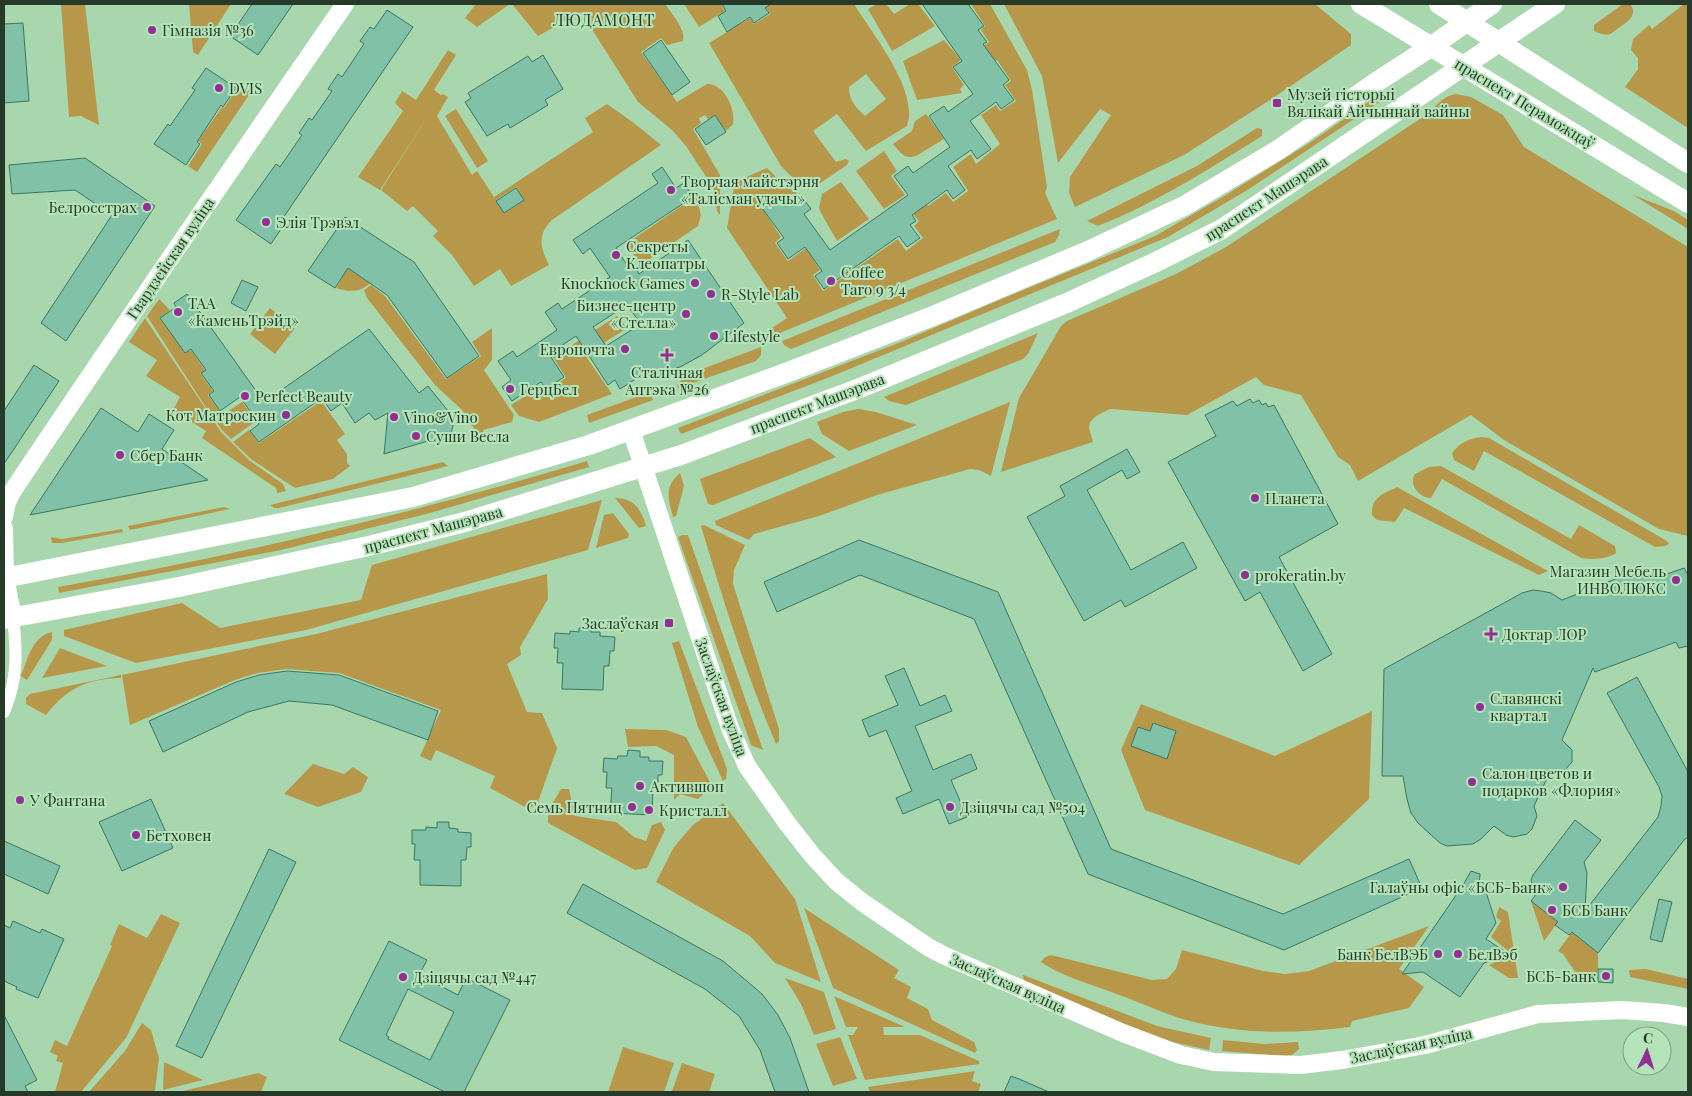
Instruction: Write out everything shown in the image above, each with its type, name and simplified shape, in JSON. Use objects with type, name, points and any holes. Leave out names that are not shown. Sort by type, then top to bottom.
[{"type":"main road","name":"Гвардзейская вуліца","points":[[4,517],[7,502],[12,492],[57,424],[345,4]]},
{"type":"main road","name":"праспект Пераможцаў","points":[[1361,4],[1688,203]]},
{"type":"main road","points":[[1438,4],[1688,163]]},
{"type":"main road","points":[[4,578],[414,497],[589,445],[782,374],[932,316],[1088,252],[1184,206],[1278,150],[1492,4]]},
{"type":"main road","name":"праспект Машэрава","points":[[8,618],[179,587],[373,545],[465,522],[682,455],[860,388],[1069,302],[1222,229],[1556,4]]},
{"type":"main road","name":"Заслаўская вуліца","points":[[631,430],[727,720],[748,766],[792,829],[836,882],[928,948],[1144,1042],[1181,1056],[1214,1062],[1301,1065],[1342,1060],[1424,1044],[1538,1014],[1622,1010],[1688,1017]]},
{"type":"main road","points":[[4,528],[4,578],[8,618]]},
{"type":"street","points":[[6,707],[14,685],[16,666],[8,618]]},
{"type":"shaded area","points":[[61,4],[85,4],[99,125],[81,116],[69,117]]},
{"type":"shaded area","points":[[189,4],[231,4],[198,55],[193,52]]},
{"type":"shaded area","points":[[476,4],[510,4],[477,27],[465,18]]},
{"type":"shaded area","points":[[512,4],[665,4],[680,26],[683,41],[667,45],[661,38],[641,52],[677,102],[707,84],[719,88],[723,92],[728,98],[733,111],[733,124],[726,131],[715,115],[708,119],[705,115],[699,118],[701,123],[693,129],[720,175],[720,215],[717,211],[714,189],[686,146],[672,130],[638,102],[581,12],[538,36]]},
{"type":"shaded area","points":[[684,4],[721,4],[725,11],[699,27]]},
{"type":"shaded area","points":[[763,4],[854,4],[888,55],[907,98],[909,117],[907,126],[866,151],[837,114],[813,131],[836,162],[846,159],[849,161],[847,165],[816,186],[796,181],[781,166],[709,43],[750,18],[754,24],[770,14]],"holes":[[[866,74],[886,99],[865,116],[852,100],[849,87]]]},
{"type":"shaded area","points":[[877,4],[886,4],[894,14],[910,4],[918,4],[935,26],[892,51],[868,9]]},
{"type":"shaded area","points":[[975,4],[990,4],[1027,70],[1032,90],[1047,187],[1045,193],[1057,219],[775,335],[772,328],[787,318],[727,228],[734,187],[740,180],[767,168],[784,185],[797,193],[784,202],[779,195],[761,206],[781,237],[775,243],[788,261],[806,248],[820,270],[813,275],[823,291],[898,239],[906,251],[923,238],[914,226],[919,221],[912,213],[926,203],[928,206],[946,193],[953,202],[968,191],[953,167],[971,154],[976,164],[1000,144],[981,115],[996,105],[1000,111],[1016,101],[1005,85],[1011,81],[997,60],[992,63],[981,48],[989,42],[981,30],[985,26],[972,6]]},
{"type":"shaded area","points":[[1004,4],[1315,4],[1351,34],[1351,45],[1184,155],[1075,207],[1069,193],[1070,177],[1111,115],[1100,109],[1058,163],[1042,76]]},
{"type":"shaded area","points":[[1623,4],[1630,4],[1633,11],[1633,14],[1626,22],[1608,35],[1594,31],[1594,25]]},
{"type":"shaded area","points":[[1684,4],[1688,4],[1688,128],[1625,87],[1638,69],[1638,58],[1631,50],[1633,39],[1649,25],[1652,29]]},
{"type":"shaded area","points":[[944,40],[961,60],[952,67],[964,85],[960,89],[962,93],[917,100],[903,61]]},
{"type":"shaded area","points":[[448,50],[456,55],[434,90],[448,97],[437,116],[472,175],[477,171],[494,197],[593,132],[585,118],[607,104],[661,145],[552,220],[542,236],[542,247],[549,265],[511,286],[500,269],[474,286],[452,255],[433,236],[438,231],[413,206],[407,211],[381,190],[430,113],[380,190],[358,177],[403,111],[395,103],[402,91],[416,100]],"holes":[[[516,187],[524,200],[504,213],[496,200]]]},
{"type":"shaded area","points":[[240,84],[251,92],[197,172],[188,166],[202,144],[198,141]]},
{"type":"shaded area","points":[[1380,94],[1384,99],[1249,189],[1168,237],[830,377],[681,434],[678,428],[901,342],[1155,236],[1221,198],[1311,142]]},
{"type":"shaded area","points":[[1456,94],[1471,97],[1503,115],[1524,147],[1688,247],[1688,536],[1659,529],[1504,440],[1471,415],[1358,481],[1350,465],[1338,457],[1301,395],[1264,385],[1256,377],[1187,415],[1110,409],[1096,416],[1090,422],[1089,428],[1093,442],[1001,472],[1019,398],[1061,326],[1067,321],[1176,274],[1226,247],[1429,113],[1444,99]]},
{"type":"shaded area","points":[[456,109],[488,161],[477,168],[445,116]]},
{"type":"shaded area","points":[[926,114],[944,139],[916,156],[906,156],[893,144],[912,131],[915,121]]},
{"type":"shaded area","points":[[1257,128],[1262,129],[1262,136],[1202,173],[1141,207],[1098,226],[1087,221],[1197,166]]},
{"type":"shaded area","points":[[884,151],[897,171],[891,176],[905,195],[884,209],[856,171]]},
{"type":"shaded area","points":[[841,182],[869,219],[837,241],[819,208],[822,194]]},
{"type":"shaded area","points":[[1633,195],[1674,211],[1688,220],[1688,229]]},
{"type":"shaded area","points":[[696,196],[701,215],[698,226],[641,265],[626,244]]},
{"type":"shaded area","points":[[1060,229],[1055,242],[791,349],[784,345],[782,341]]},
{"type":"shaded area","points":[[322,251],[370,283],[362,289],[354,291],[336,288],[342,278],[315,260]]},
{"type":"shaded area","points":[[371,285],[385,296],[446,379],[481,356],[472,342],[492,328],[492,360],[484,370],[514,415],[512,422],[483,430],[487,438],[481,439],[462,410],[435,385],[367,298],[364,290]]},
{"type":"shaded area","points":[[159,299],[170,310],[160,318],[185,353],[191,350],[205,370],[200,373],[213,391],[208,395],[220,412],[212,417],[147,316]]},
{"type":"shaded area","points":[[270,308],[295,328],[275,354],[250,334]]},
{"type":"shaded area","points":[[617,316],[627,328],[585,355],[612,394],[539,422],[519,416],[511,405],[540,387],[545,392],[566,378],[553,357]]},
{"type":"shaded area","points":[[145,318],[221,432],[250,461],[283,484],[286,491],[277,493],[276,488],[202,438],[206,431],[173,410],[180,397],[146,376],[157,360],[129,342]]},
{"type":"shaded area","points":[[1038,333],[1028,354],[1023,359],[906,405],[889,401],[884,397]]},
{"type":"shaded area","points":[[761,347],[761,355],[756,361],[678,388],[677,385],[686,375]]},
{"type":"shaded area","points":[[650,392],[653,400],[589,423],[587,415]]},
{"type":"shaded area","points":[[321,401],[345,434],[337,440],[347,454],[347,463],[350,466],[333,479],[295,488],[252,460],[233,442],[249,430],[259,443]]},
{"type":"shaded area","points":[[242,402],[256,421],[231,439],[215,420]]},
{"type":"shaded area","points":[[1010,402],[991,476],[979,470],[970,469],[877,495],[819,516],[754,534],[749,540],[716,525],[715,521]]},
{"type":"shaded area","points":[[858,409],[876,412],[917,425],[849,451],[822,434],[817,422],[843,412]]},
{"type":"shaded area","points":[[1481,437],[1489,438],[1667,541],[1669,544],[1655,547],[1484,451],[1474,471],[1454,460],[1452,454],[1460,444]]},
{"type":"shaded area","points":[[810,438],[836,457],[713,505],[708,504],[700,479]]},
{"type":"shaded area","points":[[587,461],[589,467],[430,513],[281,550],[59,593],[58,587],[192,562],[324,532],[390,516]]},
{"type":"shaded area","points":[[443,462],[448,466],[279,508],[274,508],[270,505]]},
{"type":"shaded area","points":[[1441,466],[1571,539],[1579,525],[1615,546],[1616,553],[1609,557],[1581,558],[1442,479],[1431,498],[1423,496],[1414,486],[1413,478],[1415,474],[1429,467]]},
{"type":"shaded area","points":[[680,473],[684,486],[676,516],[673,517],[669,488]]},
{"type":"shaded area","points":[[1397,487],[1548,571],[1539,575],[1404,508],[1395,522],[1377,520],[1372,515],[1372,509],[1376,500]]},
{"type":"shaded area","points":[[615,498],[632,502],[642,514],[646,526],[639,528]]},
{"type":"shaded area","points":[[602,500],[588,550],[306,630],[136,663],[64,636],[64,630],[182,603],[220,628],[361,600],[372,565]]},
{"type":"shaded area","points":[[224,507],[230,509],[130,530],[128,526]]},
{"type":"shaded area","points":[[613,513],[629,534],[628,538],[596,548],[604,515]]},
{"type":"shaded area","points":[[704,525],[745,545],[734,570],[733,584],[779,729],[779,741],[776,744],[736,636],[701,526]]},
{"type":"shaded area","points":[[122,529],[123,532],[62,543],[52,543],[51,537],[62,539]]},
{"type":"shaded area","points":[[688,535],[763,750],[751,745],[678,537]]},
{"type":"shaded area","points":[[547,574],[548,599],[520,647],[521,655],[507,664],[527,712],[542,713],[557,748],[538,802],[529,809],[490,788],[495,776],[436,750],[431,761],[420,756],[441,710],[339,673],[286,669],[258,673],[235,680],[130,725],[122,675],[316,634]]},
{"type":"shaded area","points":[[52,632],[52,640],[27,680],[21,676],[35,643]]},
{"type":"shaded area","points":[[679,641],[727,769],[726,779],[723,781],[698,727],[672,643]]},
{"type":"shaded area","points":[[60,648],[107,666],[42,678]]},
{"type":"shaded area","points":[[121,675],[121,678],[98,680],[79,687],[62,698],[46,715],[26,704],[26,698],[30,694]]},
{"type":"shaded area","points":[[1141,704],[1275,756],[1372,711],[1369,799],[1299,865],[1145,810],[1121,750]]},
{"type":"shaded area","points":[[625,729],[666,730],[686,737],[712,786],[698,799],[680,794],[674,800],[674,755],[656,746],[628,747]]},
{"type":"shaded area","points":[[313,764],[344,774],[353,767],[368,777],[361,792],[318,807],[284,794]]},
{"type":"shaded area","points":[[561,789],[569,789],[575,816],[616,822],[634,837],[646,841],[652,825],[661,822],[665,830],[647,868],[635,870],[548,823],[548,811]]},
{"type":"shaded area","points":[[723,803],[795,899],[821,982],[775,963],[750,936],[656,882],[674,847],[693,825]]},
{"type":"shaded area","points":[[1531,901],[1558,922],[1544,941]]},
{"type":"shaded area","points":[[1499,907],[1508,912],[1518,978],[1509,978],[1489,965],[1500,960],[1507,950],[1491,937],[1501,921],[1496,917]]},
{"type":"shaded area","points":[[804,908],[899,970],[894,978],[911,987],[907,998],[928,1009],[932,1020],[974,1042],[977,1050],[975,1053],[833,988]]},
{"type":"shaded area","points":[[161,914],[180,923],[126,1038],[81,1092],[55,1092],[63,1063],[56,1061],[58,1056],[50,1052],[55,1040],[67,1046],[112,946],[110,945],[119,924],[147,938]]},
{"type":"shaded area","points":[[1429,926],[1399,969],[1424,987],[1409,1008],[1352,1021],[1350,1027],[1329,1029],[1264,1032],[1200,1024],[1075,979],[1041,962],[1045,957],[1051,955],[1152,980],[1167,979],[1176,969],[1182,950],[1263,971],[1285,974],[1309,971]]},
{"type":"shaded area","points":[[1572,932],[1598,953],[1596,976],[1578,976],[1563,954],[1558,951]]},
{"type":"shaded area","points":[[1646,969],[1688,979],[1688,989],[1630,977],[1629,970]]},
{"type":"shaded area","points":[[1023,975],[1157,1026],[1211,1038],[1209,1050],[1153,1038],[1024,981]]},
{"type":"shaded area","points":[[785,978],[824,992],[836,1029],[814,1035],[801,1004]]},
{"type":"shaded area","points":[[834,996],[905,1027],[883,1027],[884,1035],[920,1035],[979,1061],[979,1064],[865,1080],[848,1035],[853,1035],[858,1027],[846,1027]]},
{"type":"shaded area","points":[[142,1023],[151,1030],[159,1058],[155,1091],[89,1092],[125,1051]]},
{"type":"shaded area","points":[[840,1037],[857,1079],[833,1086],[816,1044]]},
{"type":"shaded area","points":[[1223,1040],[1264,1044],[1298,1042],[1299,1049],[1292,1055],[1285,1056],[1222,1051]]},
{"type":"shaded area","points":[[623,1047],[674,1063],[664,1092],[608,1092]]},
{"type":"shaded area","points":[[164,1062],[203,1080],[163,1090]]},
{"type":"shaded area","points":[[682,1063],[715,1074],[709,1092],[672,1091]]},
{"type":"shaded area","points":[[975,1071],[972,1081],[981,1084],[978,1092],[870,1092],[868,1087]]},
{"type":"shaded area","points":[[258,1073],[267,1077],[261,1092],[179,1092]]},
{"type":"building","points":[[252,4],[293,4],[258,55],[230,36]]},
{"type":"building","points":[[722,4],[771,4],[765,8],[769,13],[754,23],[750,17],[727,32],[718,16],[726,11]]},
{"type":"building","points":[[922,4],[968,4],[984,26],[978,30],[987,42],[983,44],[1009,80],[1003,85],[1014,100],[1001,109],[996,102],[970,121],[991,149],[977,159],[971,150],[948,166],[965,190],[953,199],[947,190],[912,215],[916,221],[910,225],[920,238],[907,247],[899,236],[824,289],[815,276],[822,271],[805,247],[788,259],[777,243],[784,238],[762,208],[778,197],[784,206],[800,194],[811,209],[804,214],[830,250],[908,195],[894,176],[908,166],[913,173],[950,147],[929,116],[944,106],[948,112],[973,94],[953,67],[962,61]]},
{"type":"building","points":[[387,10],[413,27],[283,218],[287,220],[271,244],[236,220],[276,164],[280,167],[302,135],[299,133],[309,118],[312,120],[332,91],[328,89],[338,74],[342,77],[364,44],[360,41],[370,27],[374,29]]},
{"type":"building","points":[[23,23],[29,101],[4,103],[4,24]]},
{"type":"building","points":[[661,40],[690,82],[672,95],[643,53]]},
{"type":"building","points":[[543,55],[563,89],[545,100],[548,105],[510,128],[508,124],[487,136],[465,102],[471,98],[468,93],[528,56],[532,62]]},
{"type":"building","points":[[206,68],[236,88],[223,107],[221,105],[197,142],[200,144],[186,165],[154,144],[168,124],[170,126],[195,90],[192,88]]},
{"type":"building","points":[[715,115],[726,132],[706,145],[695,129]]},
{"type":"building","points":[[85,158],[155,206],[66,341],[41,323],[112,215],[75,190],[12,194],[9,165]]},
{"type":"building","points":[[662,167],[676,188],[684,183],[693,197],[616,248],[629,268],[634,265],[639,274],[688,240],[744,323],[702,355],[682,366],[660,375],[642,375],[620,389],[615,380],[608,385],[576,336],[549,354],[564,377],[546,389],[541,382],[512,401],[502,387],[511,380],[498,361],[513,351],[517,357],[557,330],[545,312],[558,303],[562,309],[610,277],[590,248],[583,254],[573,240],[658,183],[652,174]],"holes":[[[627,305],[641,324],[606,346],[593,327]]]},
{"type":"building","points":[[516,188],[524,200],[504,213],[496,201]]},
{"type":"building","points":[[345,217],[414,262],[479,356],[447,378],[387,295],[348,268],[335,288],[308,271]]},
{"type":"building","points":[[242,280],[258,287],[246,311],[231,303]]},
{"type":"building","points":[[187,294],[264,402],[369,329],[419,393],[428,386],[449,412],[453,426],[450,436],[441,441],[428,441],[384,454],[388,413],[375,420],[369,413],[355,423],[342,403],[331,411],[322,398],[259,442],[250,431],[259,424],[240,397],[220,411],[209,395],[214,391],[201,373],[206,370],[191,349],[185,353],[160,318],[176,307],[174,303]]},
{"type":"building","points":[[34,365],[59,381],[4,464],[4,411]]},
{"type":"building","points":[[1250,399],[1253,403],[1259,400],[1262,405],[1266,403],[1268,407],[1274,405],[1338,524],[1279,557],[1332,654],[1303,671],[1260,592],[1245,601],[1168,462],[1216,436],[1205,415],[1233,401],[1237,406]]},
{"type":"building","name":"Сбер Банк","points":[[101,408],[138,432],[149,414],[174,430],[162,449],[208,480],[30,515]]},
{"type":"building","points":[[1127,449],[1140,472],[1127,479],[1122,470],[1087,490],[1131,570],[1183,542],[1197,568],[1125,607],[1121,600],[1084,621],[1027,517],[1065,496],[1060,486]]},
{"type":"building","points":[[859,540],[998,592],[1111,849],[1283,914],[1409,859],[1422,888],[1284,950],[1088,874],[974,619],[860,575],[777,612],[764,582]]},
{"type":"building","name":"Славянскі квартал","points":[[1684,568],[1688,575],[1688,646],[1679,648],[1676,642],[1595,672],[1593,668],[1562,740],[1572,750],[1572,762],[1564,771],[1558,773],[1550,772],[1534,806],[1537,816],[1532,829],[1527,834],[1513,837],[1506,835],[1494,826],[1473,844],[1447,846],[1440,843],[1418,823],[1411,813],[1403,776],[1382,776],[1384,669],[1522,593],[1533,590],[1541,591],[1551,593],[1562,600],[1628,574],[1629,577],[1642,572],[1644,577],[1660,571],[1661,576]]},
{"type":"building","points":[[579,628],[592,628],[591,632],[600,632],[600,636],[615,637],[614,651],[610,651],[609,666],[604,666],[603,690],[562,689],[563,663],[557,663],[558,648],[554,648],[555,633],[570,634],[570,631],[579,632]]},
{"type":"building","points":[[904,668],[920,706],[945,695],[952,711],[915,726],[933,770],[971,754],[977,769],[951,780],[967,817],[949,824],[939,799],[903,814],[896,798],[912,791],[886,730],[869,737],[862,720],[898,705],[885,676]]},
{"type":"building","points":[[287,671],[339,675],[438,711],[428,740],[332,705],[289,701],[248,712],[163,752],[149,721],[236,682],[259,675]]},
{"type":"building","points":[[1637,677],[1688,772],[1688,837],[1598,953],[1572,932],[1569,935],[1555,925],[1558,922],[1531,901],[1535,896],[1531,880],[1575,820],[1601,840],[1584,862],[1587,873],[1585,911],[1658,817],[1662,796],[1659,787],[1607,693]]},
{"type":"building","points":[[1153,723],[1176,731],[1167,759],[1131,746],[1138,727],[1150,731]]},
{"type":"building","points":[[628,750],[640,751],[640,757],[649,757],[649,761],[663,761],[662,775],[658,775],[658,788],[653,788],[652,815],[610,813],[612,788],[606,788],[607,772],[603,772],[604,758],[617,759],[618,756],[627,756]]},
{"type":"building","name":"Бетховен","points":[[151,799],[173,848],[122,871],[99,822]]},
{"type":"building","points":[[437,822],[449,822],[449,828],[458,829],[458,832],[471,833],[471,847],[467,847],[466,860],[461,860],[461,886],[420,885],[420,860],[414,860],[415,844],[412,844],[412,830],[426,830],[426,827],[437,828]]},
{"type":"building","points":[[4,841],[60,866],[48,894],[4,874]]},
{"type":"building","points":[[269,849],[296,862],[202,1058],[176,1046]]},
{"type":"building","name":"БелВэб","points":[[1471,871],[1480,874],[1479,887],[1485,889],[1496,923],[1486,939],[1504,951],[1498,958],[1484,963],[1460,997],[1423,972],[1402,974]]},
{"type":"building","points":[[583,884],[723,961],[762,994],[778,1015],[790,1038],[809,1092],[775,1092],[760,1050],[739,1016],[705,989],[567,913]]},
{"type":"building","points":[[1659,899],[1672,902],[1662,942],[1650,939]]},
{"type":"building","points":[[13,921],[40,933],[42,929],[64,939],[38,998],[16,989],[17,987],[4,981],[4,925],[10,928]]},
{"type":"building","points":[[389,941],[427,960],[419,975],[458,995],[466,978],[510,1000],[464,1092],[445,1092],[339,1040]],"holes":[[[408,989],[454,1012],[430,1060],[388,1039],[389,1037],[386,1035]]]},
{"type":"building","name":"БСБ-Банк","points":[[1598,969],[1613,969],[1613,983],[1598,982]]},
{"type":"building","points":[[4,1015],[37,1080],[25,1086],[28,1092],[4,1092]]},
{"type":"building","points":[[1011,1076],[1019,1079],[1049,1092],[1004,1092]]},
{"type":"place","name":"Гімназія №36","points":[[152,30]]},
{"type":"place","name":"DVIS","points":[[219,88]]},
{"type":"place","name":"Музей гісторыі Вялікай Айчыннай вайны","points":[[1277,103]]},
{"type":"place","name":"Творчая майстэрня «Талісман удачы»","points":[[671,190]]},
{"type":"place","name":"Белросстрах","points":[[147,207]]},
{"type":"place","name":"Элія Трэвэл","points":[[266,222]]},
{"type":"place","name":"Секреты Клеопатры","points":[[616,255]]},
{"type":"place","name":"Coffee Taro 9 3/4","points":[[831,281]]},
{"type":"place","name":"Knocknock Games","points":[[695,283]]},
{"type":"place","name":"R-Style Lab","points":[[711,294]]},
{"type":"place","name":"ТАА «КаменьТрэйд»","points":[[178,312]]},
{"type":"place","name":"Бизнес-центр «Стелла»","points":[[686,314]]},
{"type":"place","name":"Lifestyle","points":[[714,336]]},
{"type":"place","name":"Европочта","points":[[625,349]]},
{"type":"place","name":"Сталічная Аптэка №26","points":[[667,355]]},
{"type":"place","name":"ГерцБел","points":[[510,389]]},
{"type":"place","name":"Perfect Beauty","points":[[245,396]]},
{"type":"place","name":"Кот Матроскин","points":[[286,415]]},
{"type":"place","name":"Vino&Vino","points":[[394,417]]},
{"type":"place","name":"Суши Весла","points":[[416,436]]},
{"type":"place","name":"Сбер Банк","points":[[120,455]]},
{"type":"place","name":"Планета","points":[[1255,498]]},
{"type":"place","name":"prokeratin.by","points":[[1245,575]]},
{"type":"place","name":"Магазин Мебель ИНВОЛЮКС","points":[[1676,580]]},
{"type":"place","name":"Заслаўская","points":[[669,623]]},
{"type":"place","name":"Доктар ЛОР","points":[[1491,634]]},
{"type":"place","name":"Славянскі квартал","points":[[1480,707]]},
{"type":"place","name":"Салон цветов и подарков «Флория»","points":[[1472,782]]},
{"type":"place","name":"Актившоп","points":[[640,786]]},
{"type":"place","name":"У Фантана","points":[[20,800]]},
{"type":"place","name":"Семь Пятниц","points":[[632,807]]},
{"type":"place","name":"Дзіцячы сад №504","points":[[950,807]]},
{"type":"place","name":"Кристалл","points":[[649,810]]},
{"type":"place","name":"Бетховен","points":[[136,835]]},
{"type":"place","name":"Галаўны офіс «БСБ-Банк»","points":[[1563,887]]},
{"type":"place","name":"БСБ Банк","points":[[1552,910]]},
{"type":"place","name":"Банк БелВЭБ","points":[[1438,954]]},
{"type":"place","name":"БелВэб","points":[[1458,954]]},
{"type":"place","name":"БСБ-Банк","points":[[1606,976]]},
{"type":"place","name":"Дзіцячы сад №447","points":[[403,977]]},
{"type":"district","name":"ЛЮДАМОНТ","points":[[604,19]]}]
